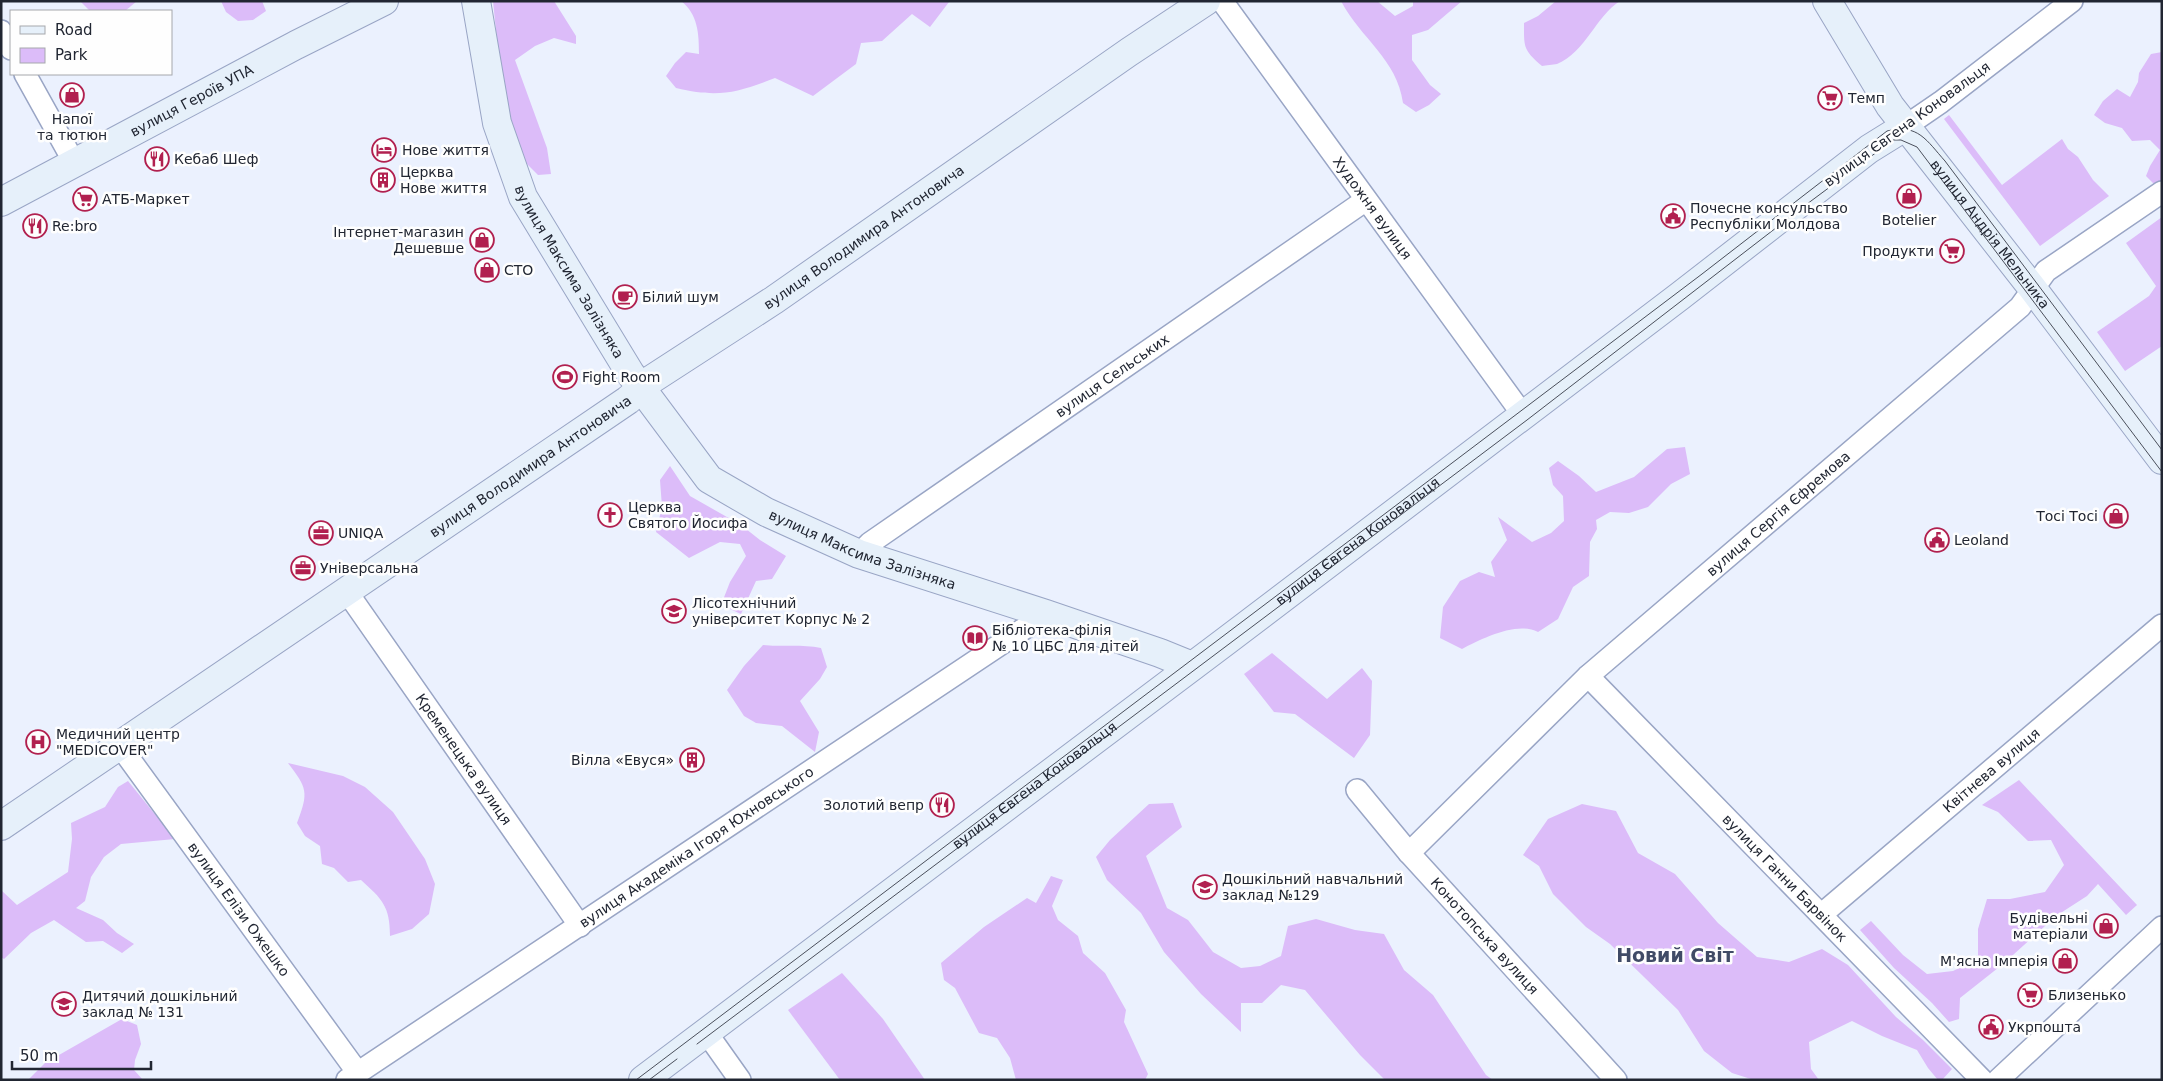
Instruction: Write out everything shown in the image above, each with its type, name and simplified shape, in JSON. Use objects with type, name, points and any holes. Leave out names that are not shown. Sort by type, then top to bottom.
[{"type":"street","name":"вулиця Героїв УПА","points":[[1,202],[296,45],[384,1]]},
{"type":"street","name":"вулиця Максима Залізняка","points":[[476,1],[496,123],[523,196],[641,388],[710,479],[766,512],[859,554],[1046,614],[1160,653],[1192,666]]},
{"type":"street","name":"вулиця Володимира Антоновича","points":[[1,826],[628,400],[641,388],[774,300],[1129,52],[1206,1]]},
{"type":"street","name":"Художня вулиця","points":[[1222,1],[1523,415]]},
{"type":"street","name":"вулиця Андрія Мельника","points":[[1827,1],[1890,106],[2033,288],[2162,460]]},
{"type":"street","name":"вулиця Євгена Коновальця","points":[[643,1080],[1523,415],[1869,149],[1941,102],[2072,1]]},
{"type":"street","points":[[1,31],[10,47]]},
{"type":"street","points":[[26,75],[75,164]]},
{"type":"street","name":"вулиця Сергія Єфремова","points":[[1409,853],[1588,676],[2020,308],[2046,272],[2162,192]]},
{"type":"street","name":"вулиця Сельських","points":[[859,554],[870,543],[1366,200]]},
{"type":"street","name":"Кременецька вулиця","points":[[347,592],[580,926]]},
{"type":"street","name":"вулиця Академіка Ігоря Юхновського","points":[[353,1076],[1046,614]]},
{"type":"street","name":"Квітнева вулиця","points":[[1822,914],[2162,625]]},
{"type":"street","name":"вулиця Ганни Барвінок","points":[[1588,676],[1982,1080]]},
{"type":"street","name":"вулиця Елізи Ожешко","points":[[120,746],[353,1076]]},
{"type":"street","name":"Конотопська вулиця","points":[[1356,790],[1409,853],[1616,1080]]},
{"type":"street","points":[[1998,1080],[2162,927]]},
{"type":"street","points":[[706,1032],[740,1080]]},
{"type":"green space","points":[[80,1],[137,1],[126,10],[89,10]]},
{"type":"green space","points":[[221,1],[262,1],[266,11],[253,20],[238,21],[226,12]]},
{"type":"green space","points":[[493,1],[554,1],[576,36],[576,44],[554,38],[535,46],[515,60],[547,148],[551,174],[538,175],[521,158],[502,90]]},
{"type":"green space","points":[[681,1],[949,2],[930,27],[912,14],[882,41],[861,43],[856,64],[813,96],[775,78],[727,92],[704,93],[676,88],[666,76],[686,52],[699,54],[699,39],[694,18],[687,6]]},
{"type":"green space","points":[[1341,1],[1377,1],[1395,16],[1413,6],[1413,1],[1462,1],[1428,30],[1412,35],[1412,60],[1430,85],[1441,94],[1429,105],[1416,112],[1403,103],[1394,74],[1386,61],[1358,27]]},
{"type":"green space","points":[[1556,1],[1620,1],[1611,8],[1583,43],[1567,59],[1557,64],[1542,66],[1531,56],[1526,48],[1524,23],[1538,16]]},
{"type":"green space","points":[[2162,52],[2162,184],[2157,187],[2146,176],[2160,150],[2150,140],[2132,141],[2122,128],[2105,123],[2094,115],[2103,101],[2117,89],[2130,97],[2138,82],[2139,73],[2151,54]]},
{"type":"green space","points":[[1949,115],[2002,185],[2062,139],[2068,149],[2078,157],[2093,180],[2109,196],[2040,246],[1944,119]]},
{"type":"green space","points":[[2162,217],[2162,346],[2125,371],[2097,332],[2149,296],[2156,286],[2126,243]]},
{"type":"green space","points":[[1685,447],[1690,474],[1671,484],[1648,507],[1629,513],[1610,512],[1596,520],[1597,529],[1590,542],[1589,576],[1573,587],[1558,619],[1538,632],[1529,629],[1510,630],[1489,636],[1462,649],[1440,638],[1443,607],[1460,581],[1479,572],[1495,577],[1491,562],[1507,540],[1498,517],[1532,542],[1551,533],[1564,521],[1563,496],[1553,485],[1549,468],[1558,461],[1579,476],[1596,492],[1634,477],[1667,449]]},
{"type":"green space","points":[[670,466],[690,496],[741,525],[760,540],[786,556],[772,579],[756,581],[741,614],[721,605],[730,582],[746,556],[740,544],[720,542],[689,558],[656,532],[662,507],[660,480]]},
{"type":"green space","points":[[763,645],[821,648],[827,667],[820,679],[800,701],[819,732],[815,752],[782,726],[756,723],[744,716],[727,690],[744,666]]},
{"type":"green space","points":[[1272,653],[1327,699],[1362,668],[1372,681],[1370,735],[1354,758],[1295,714],[1274,712],[1244,674]]},
{"type":"green space","points":[[288,763],[343,776],[365,787],[393,812],[425,859],[435,884],[429,914],[412,929],[390,936],[390,926],[386,910],[379,898],[361,880],[348,882],[334,868],[322,864],[320,846],[305,836],[297,823],[303,804],[304,791],[299,779]]},
{"type":"green space","points":[[2019,780],[2137,905],[2126,915],[2098,884],[2087,896],[2056,916],[2003,964],[1960,998],[1959,1019],[1949,1022],[1932,1003],[1894,968],[1860,930],[1871,921],[1903,955],[1927,974],[1953,971],[1978,959],[1978,929],[1987,899],[2010,899],[2045,892],[2064,865],[2051,840],[2028,841],[1998,812],[1982,805]]},
{"type":"green space","points":[[128,781],[175,839],[121,844],[104,857],[91,877],[85,901],[76,908],[103,920],[117,933],[134,944],[122,953],[103,941],[86,942],[54,920],[31,933],[4,959],[1,957],[2,891],[17,905],[68,872],[72,839],[71,823],[105,807],[118,787]]},
{"type":"green space","points":[[1173,803],[1182,827],[1146,856],[1167,908],[1188,920],[1213,952],[1241,968],[1260,966],[1281,956],[1288,926],[1316,919],[1355,930],[1384,934],[1404,970],[1433,995],[1486,1075],[1493,1080],[1385,1080],[1360,1055],[1305,990],[1281,985],[1262,1003],[1241,1003],[1241,1032],[1201,994],[1164,952],[1141,913],[1107,880],[1096,857],[1110,840],[1149,804]]},
{"type":"green space","points":[[1582,804],[1616,811],[1638,853],[1675,874],[1718,923],[1757,957],[1789,962],[1822,949],[1848,965],[1896,1017],[1923,1040],[1952,1069],[1942,1080],[1938,1080],[1917,1050],[1852,1021],[1809,1042],[1811,1069],[1819,1080],[1754,1080],[1732,1073],[1704,1051],[1678,1010],[1610,944],[1586,927],[1553,894],[1539,866],[1523,855],[1548,819]]},
{"type":"green space","points":[[1051,876],[1063,880],[1052,906],[1058,920],[1078,936],[1083,953],[1105,973],[1126,1010],[1124,1022],[1148,1074],[1145,1080],[1016,1080],[1010,1058],[997,1038],[979,1033],[955,988],[944,980],[941,963],[984,927],[1027,898],[1036,903]]},
{"type":"green space","points":[[842,973],[883,1019],[925,1080],[840,1080],[788,1010]]},
{"type":"green space","points":[[122,1019],[137,1025],[141,1044],[135,1060],[134,1070],[143,1080],[28,1080],[45,1063]]},
{"type":"tram line","points":[[636,1080],[1702,274],[1887,131],[1898,129],[1914,132],[1927,141],[1945,161],[2162,450]]},
{"type":"tram line","points":[[697,1044],[1527,420],[1893,140],[1901,140],[1917,147],[2162,472]]},
{"type":"tram line","points":[[649,1080],[677,1059]]},
{"type":"place","name":"Напої та тютюн","points":[[72,95]]},
{"type":"place","name":"Темп","points":[[1830,98]]},
{"type":"place","name":"Нове життя","points":[[384,150]]},
{"type":"place","name":"Кебаб Шеф","points":[[157,159]]},
{"type":"place","name":"Церква Нове життя","points":[[383,180]]},
{"type":"place","name":"Botelier","points":[[1909,196]]},
{"type":"place","name":"АТБ-Маркет","points":[[85,199]]},
{"type":"place","name":"Почесне консульство Республіки Молдова","points":[[1673,216]]},
{"type":"place","name":"Re:bro","points":[[35,226]]},
{"type":"place","name":"Інтернет-магазин Дешевше","points":[[482,240]]},
{"type":"place","name":"Продукти","points":[[1952,251]]},
{"type":"place","name":"СТО","points":[[487,270]]},
{"type":"place","name":"Білий шум","points":[[625,297]]},
{"type":"place","name":"Fight Room","points":[[565,377]]},
{"type":"place","name":"Церква Святого Йосифа","points":[[610,515]]},
{"type":"place","name":"Тосі Тосі","points":[[2116,516]]},
{"type":"place","name":"UNIQA","points":[[321,533]]},
{"type":"place","name":"Leoland","points":[[1937,540]]},
{"type":"place","name":"Універсальна","points":[[303,568]]},
{"type":"place","name":"Лісотехнічний університет Корпус № 2","points":[[674,611]]},
{"type":"place","name":"Бібліотека-філія № 10 ЦБС для дітей","points":[[975,638]]},
{"type":"place","name":"Медичний центр \"MEDICOVER\"","points":[[38,742]]},
{"type":"place","name":"Вілла «Евуся»","points":[[692,760]]},
{"type":"place","name":"Золотий вепр","points":[[942,805]]},
{"type":"place","name":"Дошкільний навчальний заклад №129","points":[[1205,887]]},
{"type":"place","name":"Будівельні матеріали","points":[[2106,926]]},
{"type":"place","name":"М'ясна Імперія","points":[[2065,961]]},
{"type":"place","name":"Близенько","points":[[2030,995]]},
{"type":"place","name":"Дитячий дошкільний заклад № 131","points":[[64,1004]]},
{"type":"place","name":"Укрпошта","points":[[1991,1027]]},
{"type":"district","name":"Новий Світ","points":[[1675,955]]}]
